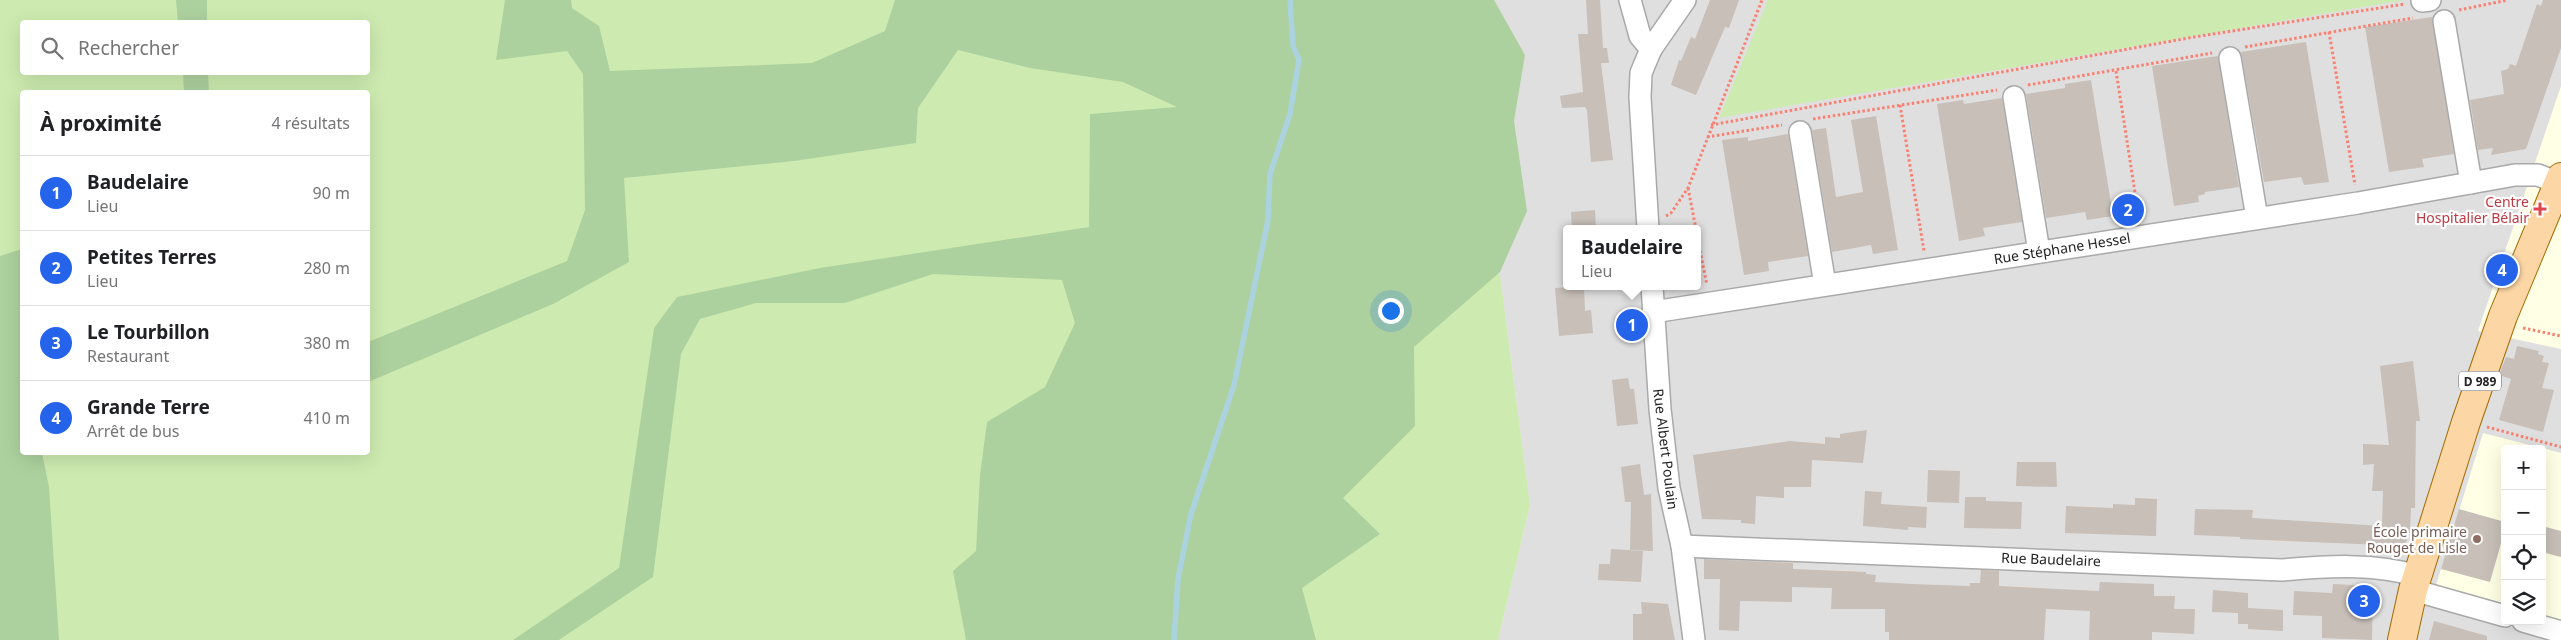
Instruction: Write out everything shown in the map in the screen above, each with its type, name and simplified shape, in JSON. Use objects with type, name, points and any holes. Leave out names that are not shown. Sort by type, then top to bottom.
[{"type":"main road","name":"D 989","points":[[2402,640],[2415,583],[2466,422],[2500,324],[2560,180]]},
{"type":"street","points":[[1630,0],[1640,36],[1652,49]]},
{"type":"street","points":[[1648,225],[1640,97],[1641,73],[1652,49],[1685,0]]},
{"type":"street","points":[[2448,16],[2471,183]]},
{"type":"street","points":[[2229,53],[2257,218]]},
{"type":"street","points":[[2013,90],[2039,252]]},
{"type":"street","points":[[1799,125],[1826,285]]},
{"type":"street","name":"Rue Stéphane Hessel","points":[[1653,312],[2358,203],[2515,175],[2538,175],[2560,180]]},
{"type":"street","name":"Rue Albert Poulain","points":[[1652,290],[1660,409],[1669,488],[1682,546],[1694,640]]},
{"type":"street","name":"Rue Baudelaire","points":[[1682,546],[2282,570],[2335,565],[2374,567],[2501,615]]},
{"type":"street","points":[[2537,625],[2561,632]]},
{"type":"path","points":[[1651,225],[1671,213],[1688,188],[1706,137],[1762,0]]},
{"type":"path","points":[[2448,16],[2508,0]]},
{"type":"path","points":[[1711,125],[2194,38],[2422,6]]},
{"type":"path","points":[[1706,137],[1799,125],[1900,105],[2013,90],[2229,53],[2329,32],[2422,6]]},
{"type":"path","points":[[2329,32],[2358,203]]},
{"type":"path","points":[[2116,71],[2142,236]]},
{"type":"path","points":[[1900,105],[1928,269]]},
{"type":"path","points":[[1688,188],[1695,225]]},
{"type":"path","points":[[1701,257],[1710,303]]},
{"type":"path","points":[[2500,324],[2561,336]]},
{"type":"path","points":[[2466,422],[2561,446]]},
{"type":"shaded area","points":[[1464,0],[2561,0],[2561,640],[1498,640],[1530,505]]},
{"type":"shaded area","name":"Centre Hospitalier Bélair","points":[[2561,86],[2561,349],[2478,331]]},
{"type":"shaded area","name":"École primaire Rouget de Lisle","points":[[2483,433],[2530,445],[2501,445],[2501,603],[2436,585]]},
{"type":"shaded area","name":"École primaire Rouget de Lisle","points":[[2546,449],[2561,453],[2561,620],[2546,616]]},
{"type":"green space","points":[[0,0],[1464,0],[1530,505],[1498,640],[0,640]]},
{"type":"green space","points":[[176,0],[207,0],[207,20],[178,20]]},
{"type":"green space","points":[[505,0],[571,0],[572,8],[599,26],[610,71],[812,63],[885,31],[895,0],[1494,0],[1525,55],[1514,121],[1527,211],[1500,272],[1414,347],[1415,426],[1343,498],[1380,534],[1302,588],[1316,640],[966,640],[953,571],[976,551],[980,475],[987,422],[1045,387],[1075,323],[1062,280],[933,274],[845,303],[756,303],[700,319],[681,354],[653,577],[559,640],[513,640],[619,568],[654,328],[677,297],[820,268],[1089,227],[1090,114],[1177,107],[1123,82],[1030,68],[958,50],[918,108],[916,143],[794,161],[624,178],[629,262],[553,304],[370,381],[370,341],[567,261],[585,210],[583,74],[567,51],[496,60]]},
{"type":"green space","points":[[1768,0],[2404,0],[1719,118]]},
{"type":"green space","points":[[183,75],[208,75],[209,90],[184,90]]},
{"type":"green space","points":[[20,250],[20,455],[42,455],[49,487],[59,640],[0,640],[0,256]]},
{"type":"building","points":[[1586,0],[1600,0],[1603,48],[1607,48],[1609,63],[1601,63],[1613,160],[1591,162],[1587,110],[1585,107],[1562,108],[1560,96],[1583,92],[1578,34],[1588,34]]},
{"type":"building","points":[[1710,0],[1739,0],[1729,28],[1725,27],[1696,95],[1671,85],[1679,60],[1681,61],[1691,37],[1695,39]]},
{"type":"building","points":[[2543,0],[2561,0],[2561,48],[2526,149],[2491,155],[2493,148],[2478,150],[2470,100],[2504,94],[2501,71],[2508,69],[2510,64],[2516,66],[2537,4],[2541,6]]},
{"type":"building","points":[[2432,17],[2454,154],[2422,159],[2424,167],[2389,172],[2365,27]]},
{"type":"building","points":[[2306,42],[2329,182],[2304,185],[2301,177],[2264,182],[2241,52]]},
{"type":"building","points":[[2218,56],[2239,187],[2205,192],[2205,194],[2198,196],[2199,202],[2174,206],[2152,66]]},
{"type":"building","points":[[2091,80],[2113,216],[2087,220],[2085,212],[2046,218],[2026,94],[2065,88],[2065,84]]},
{"type":"building","points":[[2002,98],[2022,222],[1983,228],[1985,236],[1959,241],[1937,104],[1963,100],[1964,104]]},
{"type":"building","points":[[1876,116],[1898,250],[1873,254],[1871,245],[1832,252],[1812,130],[1826,128],[1836,197],[1863,192],[1851,120]]},
{"type":"building","points":[[1788,134],[1808,256],[1768,262],[1769,271],[1744,275],[1722,140],[1748,137],[1748,141]]},
{"type":"building","points":[[1595,210],[1596,225],[1572,225],[1571,212]]},
{"type":"building","points":[[1555,288],[1584,290],[1585,311],[1591,310],[1593,333],[1559,336]]},
{"type":"building","points":[[2517,346],[2539,351],[2538,354],[2544,356],[2542,362],[2549,363],[2542,388],[2554,390],[2543,432],[2499,420],[2511,379],[2499,375],[2506,357],[2514,359]]},
{"type":"building","points":[[2413,361],[2420,421],[2416,421],[2415,508],[2411,508],[2410,533],[2407,533],[2406,546],[2240,539],[2240,537],[2194,535],[2195,509],[2253,510],[2252,518],[2382,526],[2383,491],[2372,491],[2374,464],[2363,465],[2363,444],[2389,445],[2380,366]]},
{"type":"building","points":[[1628,378],[1630,389],[1634,389],[1638,424],[1617,426],[1612,380]]},
{"type":"building","points":[[1867,430],[1863,463],[1812,460],[1811,487],[1784,487],[1784,498],[1756,496],[1755,524],[1741,523],[1741,520],[1702,519],[1693,455],[1790,441],[1825,444],[1825,437],[1840,438],[1840,434]]},
{"type":"building","points":[[2017,462],[2056,462],[2057,487],[2016,486]]},
{"type":"building","points":[[1640,464],[1644,495],[1651,494],[1653,551],[1630,550],[1631,502],[1625,502],[1621,467]]},
{"type":"building","points":[[1928,470],[1960,471],[1959,503],[1927,502]]},
{"type":"building","points":[[1865,491],[1882,492],[1881,504],[1927,507],[1926,528],[1908,527],[1908,530],[1863,526]]},
{"type":"building","points":[[1965,497],[1986,497],[1986,501],[2022,502],[2021,529],[1964,528]]},
{"type":"building","points":[[2135,498],[2157,499],[2156,536],[2065,533],[2066,506],[2113,508],[2113,504],[2135,505]]},
{"type":"building","points":[[2459,509],[2501,521],[2501,544],[2490,582],[2441,569]]},
{"type":"building","points":[[2546,527],[2561,531],[2561,557],[2546,553]]},
{"type":"building","points":[[1611,549],[1643,551],[1641,582],[1598,580],[1599,564],[1610,564]]},
{"type":"building","points":[[1704,559],[1793,563],[1793,569],[1866,572],[1866,574],[1876,575],[1875,582],[1970,586],[1970,583],[1980,583],[1981,570],[1999,571],[1999,586],[2099,591],[2100,582],[2154,584],[2154,596],[2175,596],[2174,609],[2195,609],[2194,634],[2152,632],[2152,640],[2089,640],[2090,611],[2046,609],[2044,640],[1889,640],[1889,632],[1885,632],[1885,609],[1831,609],[1832,588],[1792,587],[1792,602],[1740,601],[1739,631],[1719,630],[1720,579],[1704,579]]},
{"type":"building","points":[[2333,584],[2373,586],[2372,640],[2322,638],[2322,616],[2293,615],[2294,591],[2332,593]]},
{"type":"building","points":[[2213,590],[2248,593],[2248,608],[2283,610],[2283,631],[2248,629],[2248,624],[2238,624],[2238,613],[2212,612]]},
{"type":"building","points":[[1641,602],[1668,604],[1675,640],[1633,640],[1633,614],[1642,614]]},
{"type":"building","points":[[2434,621],[2487,636],[2487,640],[2429,640]]},
{"type":"waterway","points":[[1174,640],[1178,579],[1191,514],[1234,385],[1268,220],[1270,174],[1290,114],[1299,60],[1293,46],[1290,0]]},
{"type":"place","name":"Centre Hospitalier Bélair","points":[[2540,209]]},
{"type":"place","name":"Petites Terres","points":[[2128,210]]},
{"type":"place","name":"Grande Terre","points":[[2502,270]]},
{"type":"place","name":"Baudelaire","points":[[1632,325]]},
{"type":"place","name":"École primaire Rouget de Lisle","points":[[2477,539]]},
{"type":"place","name":"Le Tourbillon","points":[[2364,601]]}]
